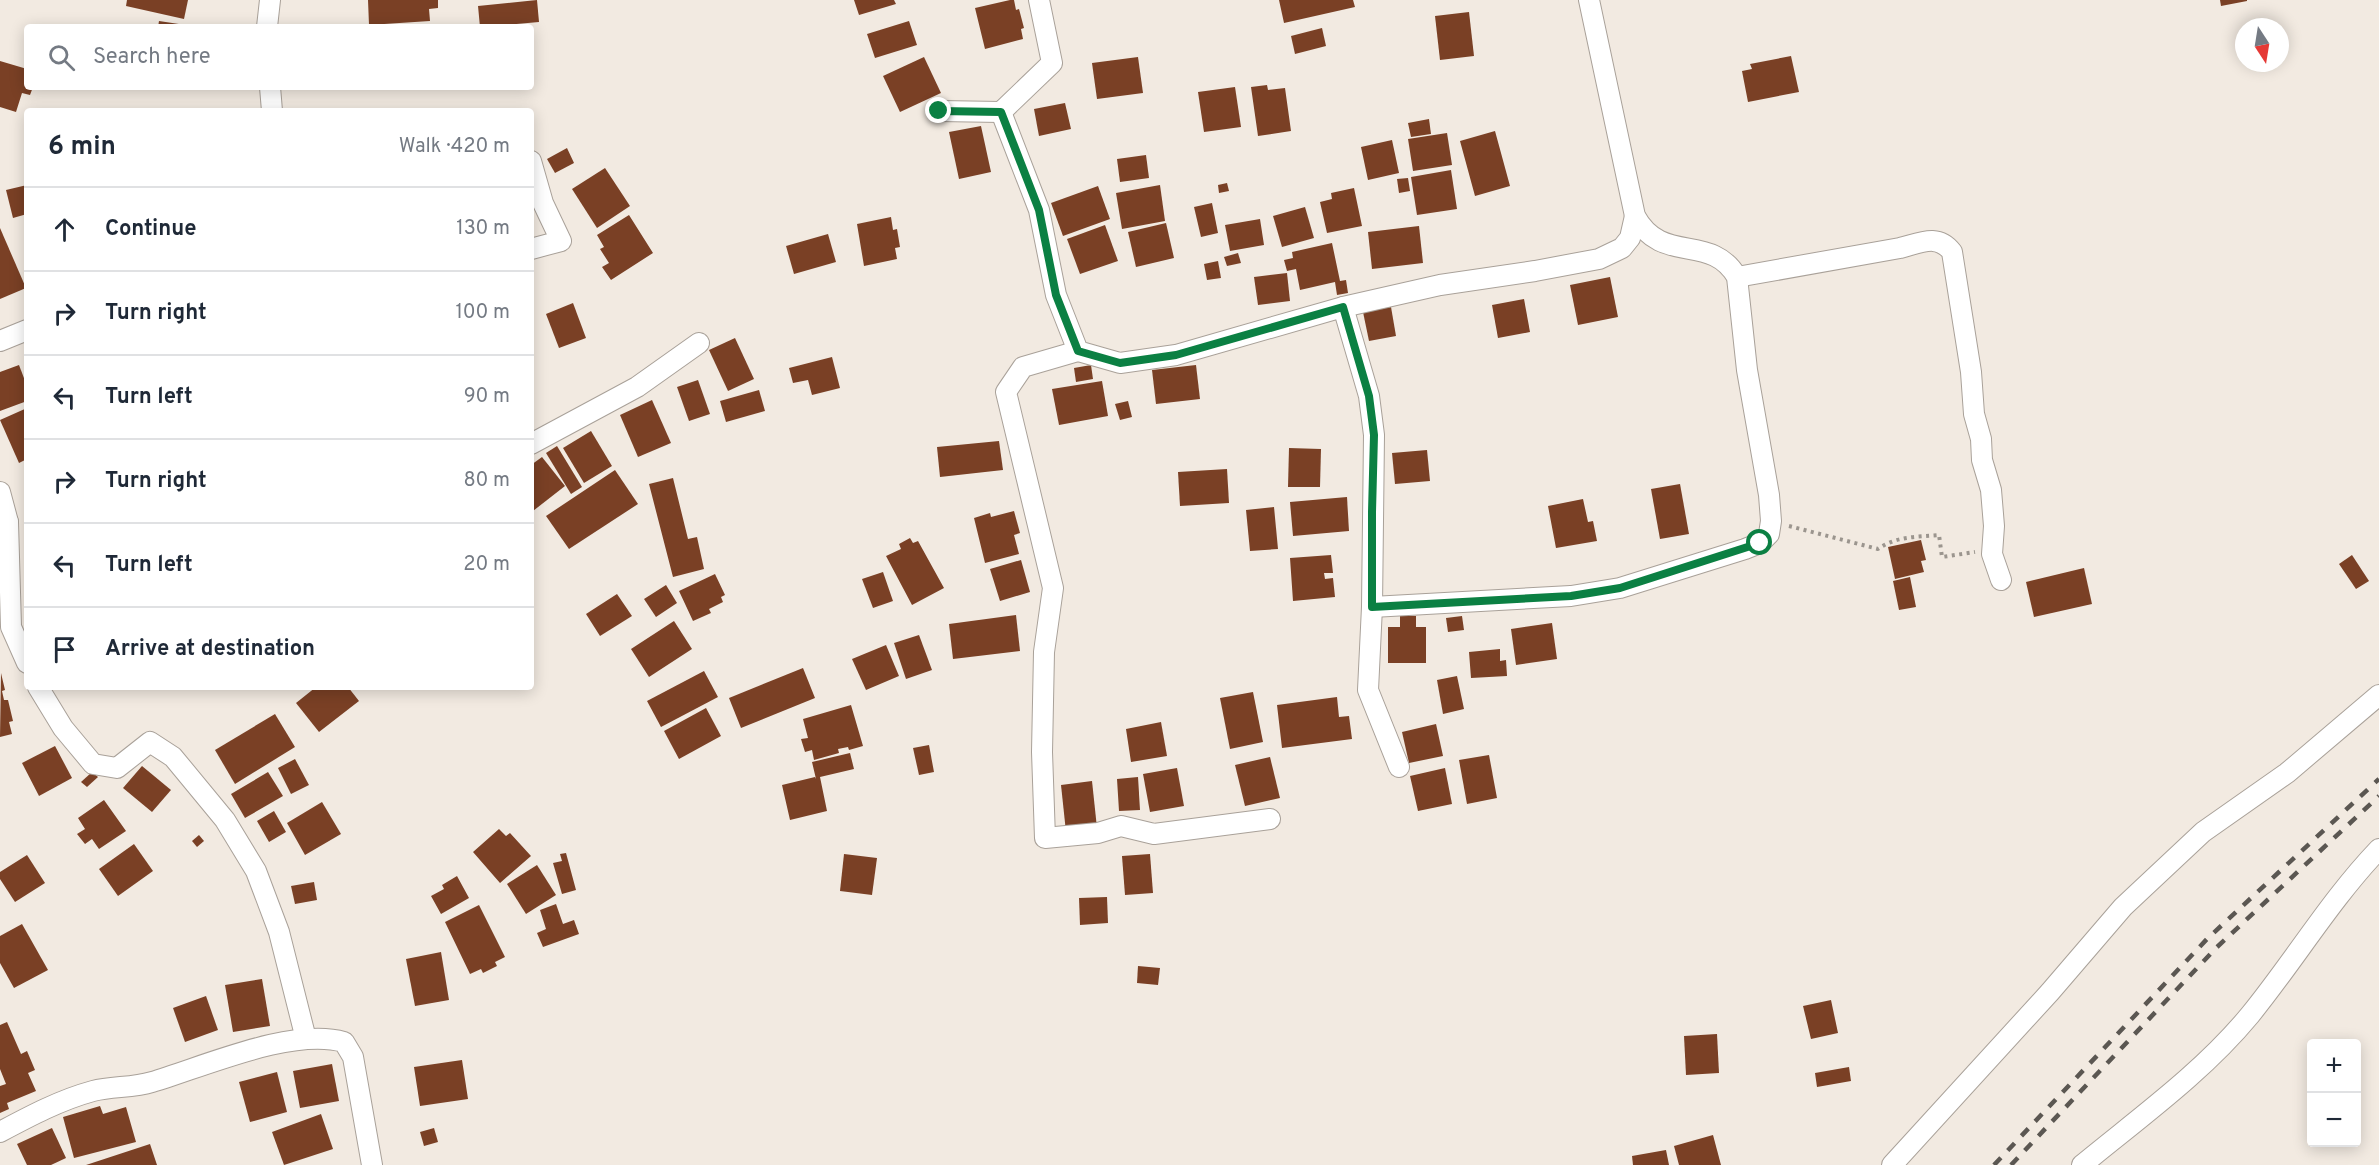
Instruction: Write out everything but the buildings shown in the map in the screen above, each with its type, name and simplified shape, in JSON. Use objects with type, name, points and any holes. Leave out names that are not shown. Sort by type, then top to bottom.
[{"type":"street","points":[[267,24],[270,0]]},
{"type":"street","points":[[939,111],[1001,112],[1052,63],[1040,0]]},
{"type":"street","points":[[1372,607],[1571,596],[1620,588],[1760,543],[1769,534],[1771,521],[1769,495],[1747,370],[1737,277],[1730,264],[1705,251],[1683,249],[1662,243],[1649,236],[1635,216],[1589,0]]},
{"type":"street","points":[[270,90],[272,108]]},
{"type":"street","points":[[1001,112],[1039,210],[1056,295],[1078,351]]},
{"type":"street","points":[[534,172],[543,203],[561,241],[534,248]]},
{"type":"street","points":[[1270,819],[1154,834],[1121,826],[1098,833],[1045,838],[1042,752],[1044,651],[1053,588],[1006,392],[1023,367],[1078,351],[1120,363],[1176,355],[1343,307],[1440,285],[1599,259],[1622,248],[1630,238],[1635,216]]},
{"type":"street","points":[[1737,277],[1900,248],[1926,241],[1947,244],[1952,252],[1971,372],[1974,414],[1981,439],[1982,460],[1991,490],[1994,526],[1992,554],[2001,580]]},
{"type":"street","points":[[1343,307],[1369,396],[1374,435],[1372,607],[1368,690],[1399,767]]},
{"type":"street","points":[[0,341],[24,331]]},
{"type":"street","points":[[534,442],[637,387],[699,343]]},
{"type":"street","points":[[0,492],[11,627],[24,656]]},
{"type":"street","points":[[40,690],[63,728],[93,764],[117,768],[150,742],[173,757],[225,820],[256,871],[279,932],[306,1039]]},
{"type":"street","points":[[1892,1165],[2050,992],[2123,907],[2203,832],[2287,774],[2379,694]]},
{"type":"street","points":[[2082,1165],[2163,1099],[2216,1051],[2249,1016],[2379,849]]},
{"type":"street","points":[[0,1132],[52,1105],[94,1090],[148,1084],[253,1050],[306,1039],[336,1040],[344,1042],[350,1048],[372,1165]]},
{"type":"path","points":[[1771,521],[1878,549],[1887,542],[1905,537],[1939,535],[1942,557],[1971,552],[1992,554]]},
{"type":"railway","points":[[1994,1165],[2207,939],[2379,779]]},
{"type":"railway","points":[[2011,1165],[2216,948],[2379,796]]},
{"type":"route","points":[[939,111],[1001,112],[1039,210],[1056,295],[1078,351],[1120,363],[1176,355],[1343,307],[1369,396],[1374,435],[1372,607],[1571,596],[1620,588],[1760,543]]}]
